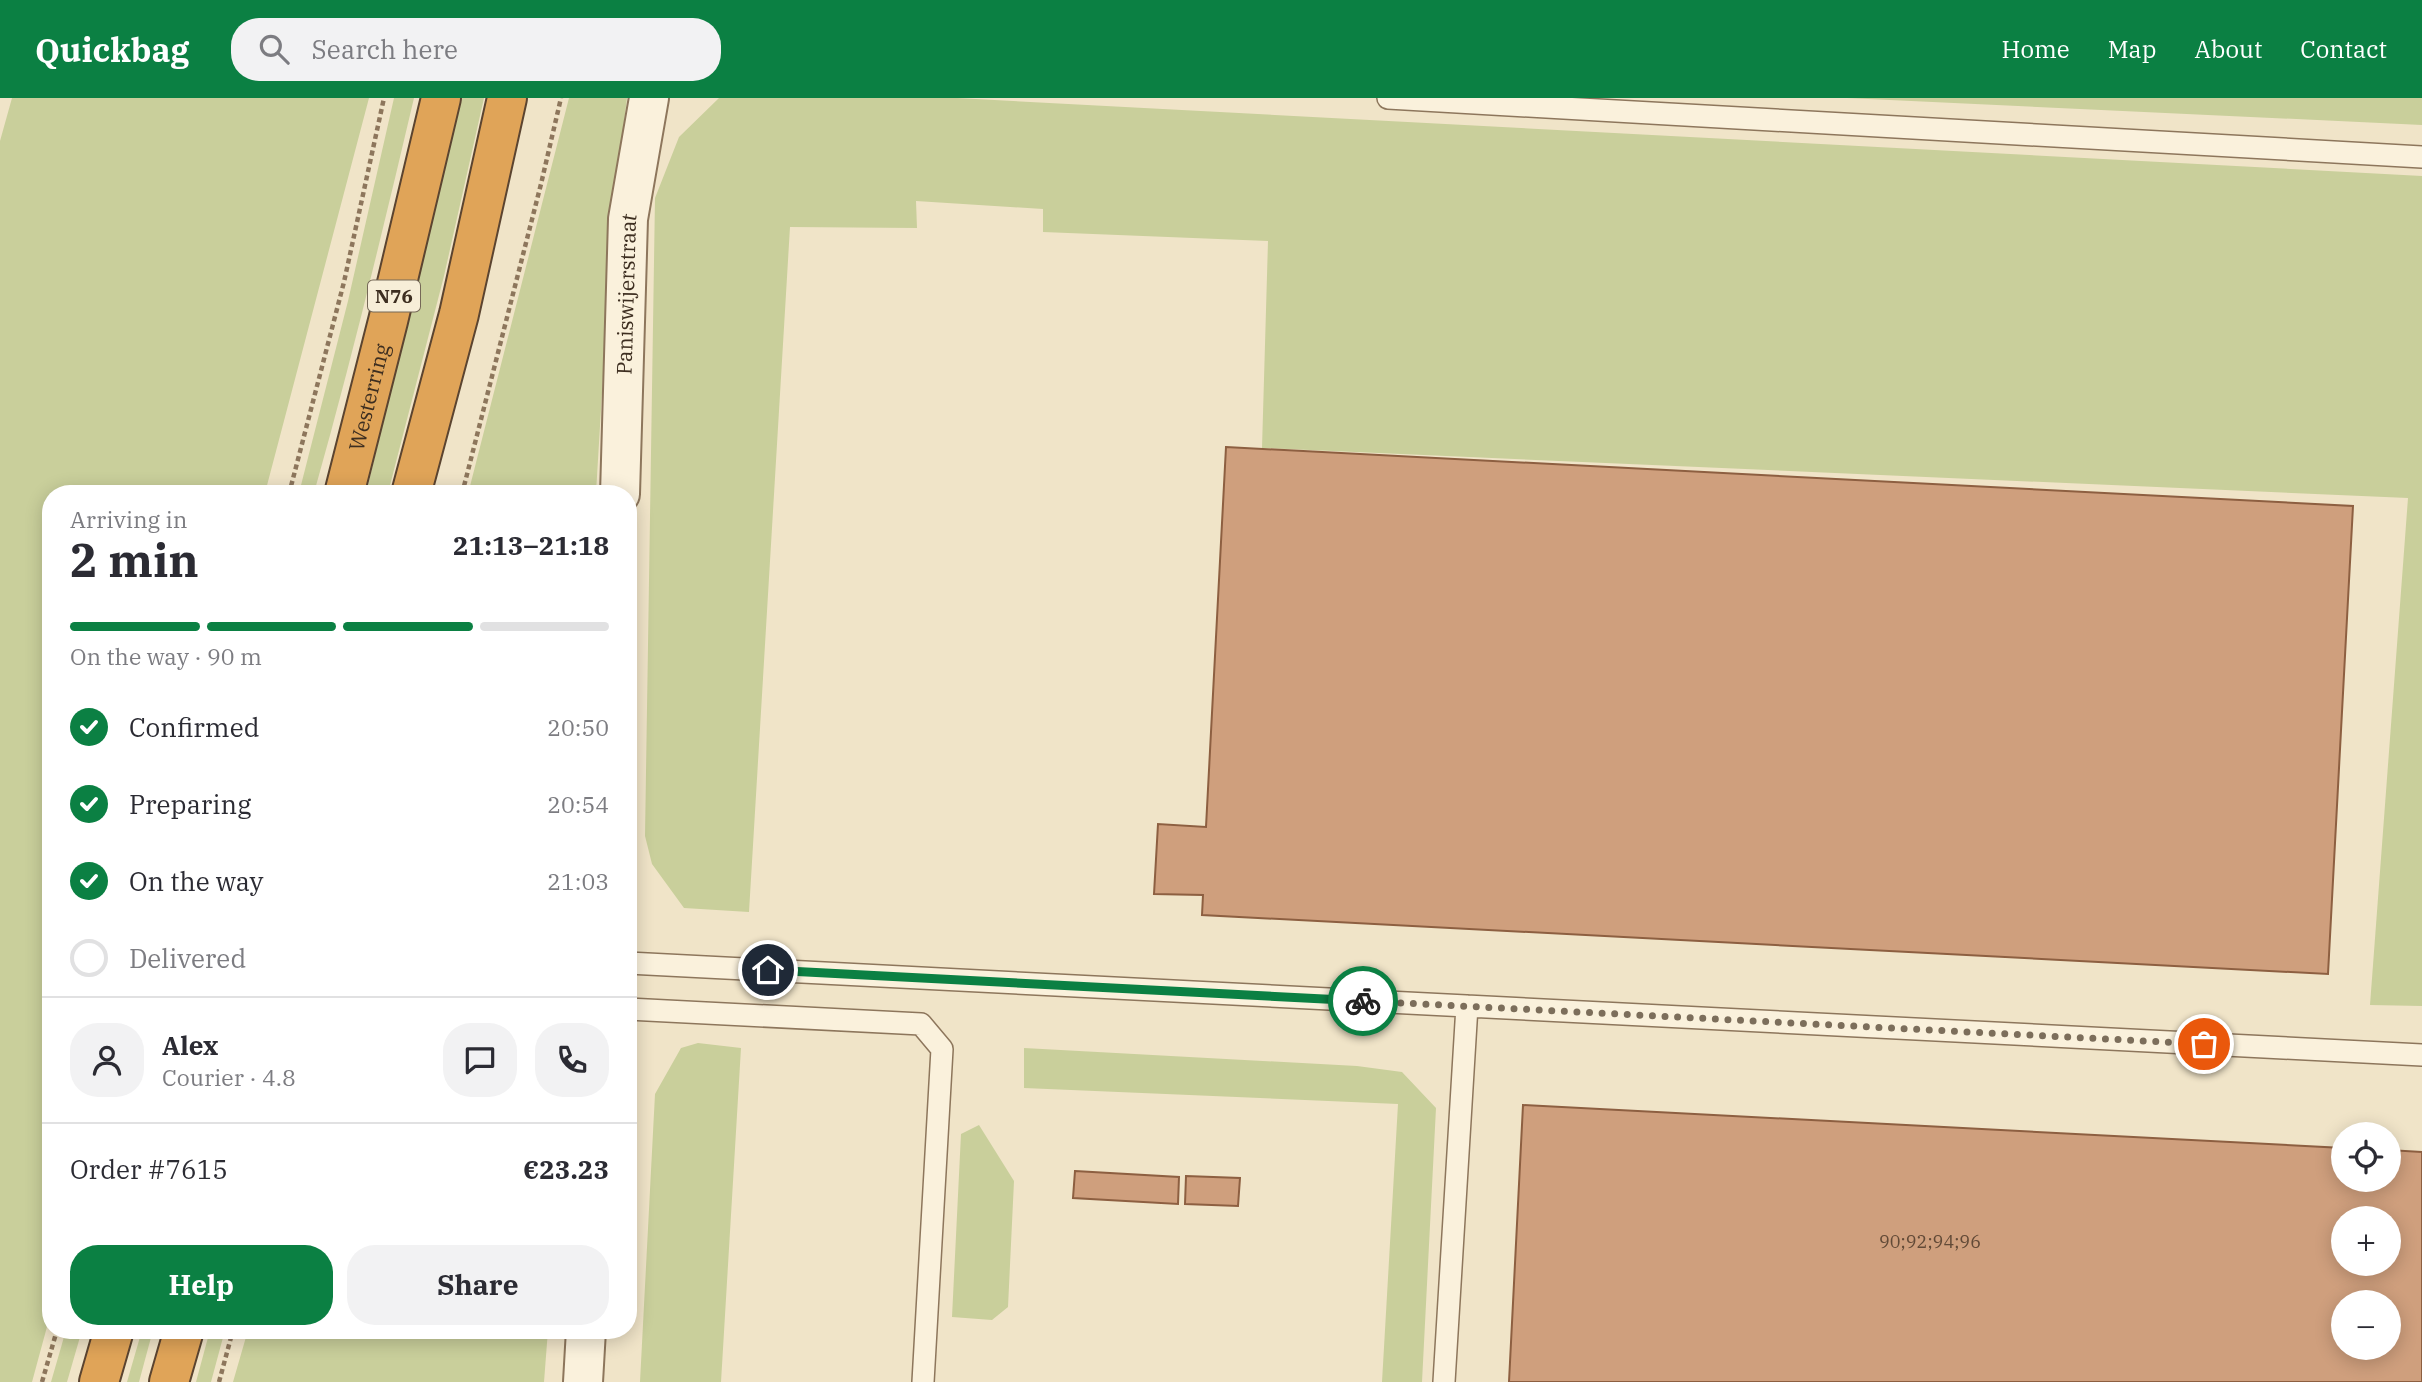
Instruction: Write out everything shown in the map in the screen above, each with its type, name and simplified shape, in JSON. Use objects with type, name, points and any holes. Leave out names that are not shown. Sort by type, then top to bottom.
[{"type":"highway","name":"Westerring","points":[[346,485],[440,98]]},
{"type":"highway","points":[[413,485],[458,314],[507,98]]},
{"type":"highway","points":[[99,1382],[111,1339]]},
{"type":"highway","points":[[169,1382],[181,1339]]},
{"type":"street","name":"Paniswijerstraat","points":[[620,485],[628,219],[649,98]]},
{"type":"street","points":[[583,1382],[585,1339]]},
{"type":"lane","points":[[1388,98],[2422,157]]},
{"type":"lane","points":[[637,962],[2422,1055]]},
{"type":"lane","points":[[1444,1382],[1467,1006]]},
{"type":"lane","points":[[637,1009],[921,1024],[942,1049],[923,1382]]},
{"type":"path","points":[[291,485],[344,282],[384,98]]},
{"type":"path","points":[[464,485],[561,98]]},
{"type":"path","points":[[42,1382],[54,1339]]},
{"type":"path","points":[[219,1382],[231,1339]]},
{"type":"green space","points":[[12,98],[369,98],[267,485],[42,485],[44,1339],[32,1382],[0,1382],[0,141]]},
{"type":"green space","points":[[394,98],[414,98],[316,485],[301,485],[348,301]]},
{"type":"green space","points":[[462,98],[484,98],[444,276],[390,485],[368,485]]},
{"type":"green space","points":[[569,98],[627,98],[613,209],[596,485],[470,485]]},
{"type":"green space","points":[[719,98],[957,98],[2422,176],[2422,1006],[2370,1005],[2408,498],[1262,448],[1268,241],[1043,232],[1043,209],[916,201],[917,228],[790,227],[749,912],[684,908],[652,864],[645,836],[655,198],[679,137]]},
{"type":"green space","points":[[1847,98],[2422,98],[2422,125]]},
{"type":"green space","points":[[698,1043],[741,1048],[721,1382],[640,1382],[655,1094],[681,1048]]},
{"type":"green space","points":[[1024,1048],[1357,1066],[1402,1072],[1436,1108],[1422,1382],[1382,1382],[1398,1104],[1024,1088]]},
{"type":"green space","points":[[979,1125],[1014,1181],[1008,1307],[992,1320],[952,1317],[961,1134]]},
{"type":"green space","points":[[63,1339],[79,1339],[67,1382],[51,1382]]},
{"type":"green space","points":[[139,1339],[151,1339],[139,1382],[127,1382]]},
{"type":"green space","points":[[208,1339],[223,1339],[211,1382],[196,1382]]},
{"type":"green space","points":[[245,1339],[547,1339],[544,1382],[233,1382]]},
{"type":"building","points":[[1226,447],[2353,506],[2328,974],[1202,915],[1203,895],[1154,894],[1158,824],[1206,827]]},
{"type":"building","points":[[1523,1105],[2331,1147],[2331,1192],[2401,1192],[2401,1151],[2422,1152],[2422,1382],[1509,1382]]},
{"type":"building","points":[[1075,1171],[1179,1177],[1178,1204],[1073,1198]]},
{"type":"building","points":[[1186,1176],[1240,1178],[1238,1206],[1185,1204]]},
{"type":"way so far","points":[[1363,1001],[2204,1044]]},
{"type":"route","points":[[768,970],[1363,1001]]}]
